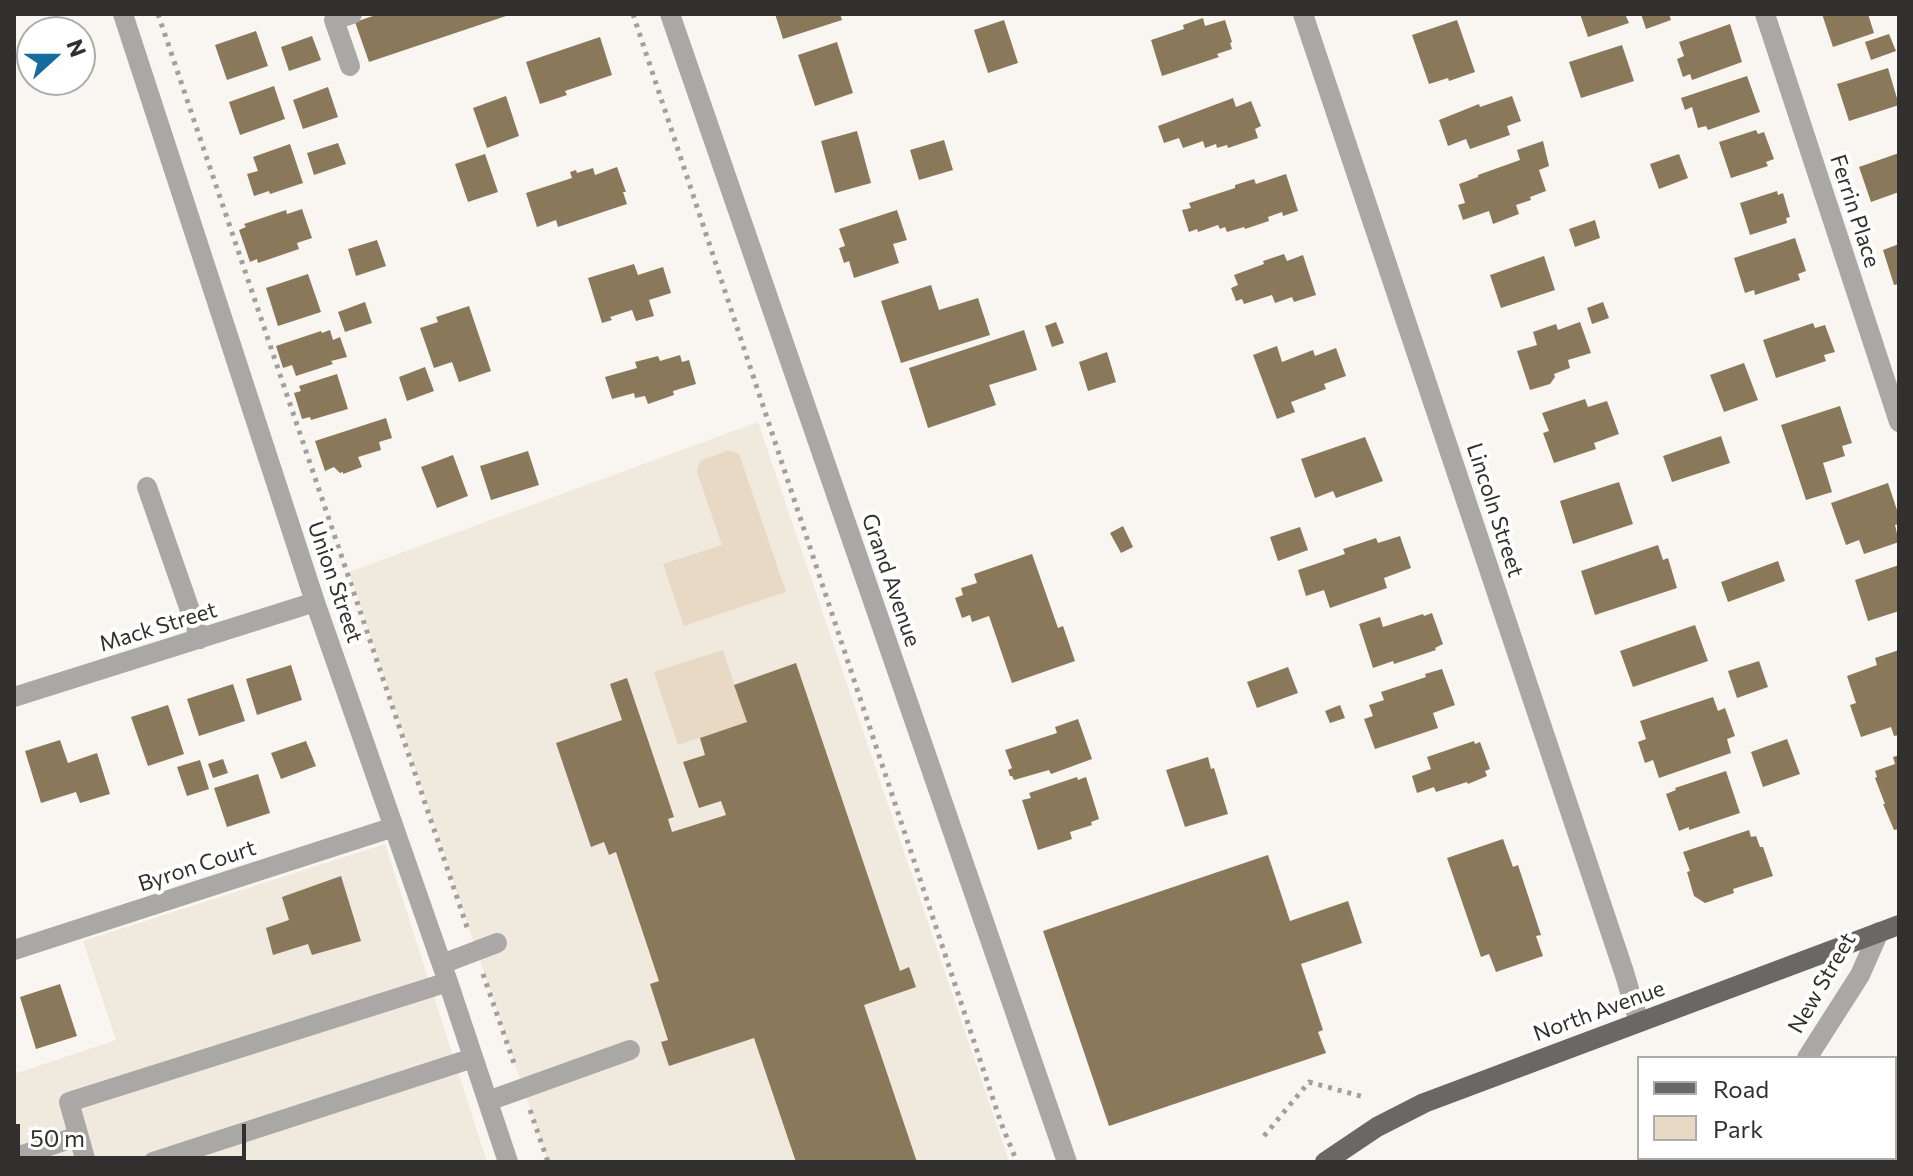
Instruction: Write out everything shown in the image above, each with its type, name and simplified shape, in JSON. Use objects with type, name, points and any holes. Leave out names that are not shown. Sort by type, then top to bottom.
[{"type":"main road","name":"North Avenue","points":[[1325,1162],[1377,1127],[1424,1103],[1899,925]]},
{"type":"street","name":"Union Street","points":[[123,14],[315,602],[508,1162]]},
{"type":"street","points":[[350,66],[334,20],[352,14]]},
{"type":"street","name":"Grand Avenue","points":[[670,14],[1067,1162]]},
{"type":"street","name":"Lincoln Street","points":[[1303,14],[1639,1022]]},
{"type":"street","name":"Ferrin Place","points":[[1765,14],[1899,422]]},
{"type":"street","points":[[147,487],[200,639]]},
{"type":"street","name":"Mack Street","points":[[14,697],[315,602]]},
{"type":"street","name":"Byron Court","points":[[14,950],[394,827]]},
{"type":"street","name":"New Street","points":[[1808,1056],[1860,975],[1879,932]]},
{"type":"street","points":[[86,1162],[69,1102],[445,973],[475,952],[497,943]]},
{"type":"street","points":[[488,1101],[630,1050]]},
{"type":"street","points":[[153,1162],[473,1058]]},
{"type":"street","points":[[14,1158],[78,1136]]},
{"type":"path","points":[[158,14],[548,1162]]},
{"type":"path","points":[[633,14],[1001,1123],[1017,1162]]},
{"type":"path","points":[[1264,1136],[1309,1082],[1364,1097]]},
{"type":"shaded area","points":[[758,422],[1009,1161],[548,1162],[349,572]]},
{"type":"shaded area","points":[[385,844],[487,1162],[14,1162],[14,1074],[116,1040],[83,941]]},
{"type":"green space","points":[[728,450],[739,454],[786,592],[684,626],[663,564],[722,545],[697,472],[700,461]]},
{"type":"green space","points":[[723,650],[747,722],[678,745],[654,672]]},
{"type":"building","points":[[379,14],[509,15],[369,62],[355,22]]},
{"type":"building","points":[[775,14],[840,14],[842,20],[783,39]]},
{"type":"building","points":[[1580,14],[1625,14],[1629,23],[1588,37]]},
{"type":"building","points":[[1641,14],[1669,14],[1671,20],[1646,29]]},
{"type":"building","points":[[1822,14],[1868,14],[1874,33],[1833,47]]},
{"type":"building","points":[[1203,18],[1205,26],[1225,20],[1232,49],[1217,54],[1219,57],[1162,76],[1151,40],[1184,29],[1183,25]]},
{"type":"building","points":[[1004,20],[1018,63],[988,73],[974,30]]},
{"type":"building","points":[[1457,20],[1475,72],[1429,84],[1412,35]]},
{"type":"building","points":[[1730,24],[1742,62],[1692,80],[1690,74],[1683,77],[1677,59],[1684,56],[1679,42]]},
{"type":"building","points":[[256,31],[268,66],[227,80],[215,45]]},
{"type":"building","points":[[1889,34],[1896,51],[1871,60],[1865,42]]},
{"type":"building","points":[[312,36],[321,60],[289,71],[281,47]]},
{"type":"building","points":[[600,37],[612,75],[565,91],[567,95],[540,104],[526,62]]},
{"type":"building","points":[[837,42],[853,93],[815,106],[798,55]]},
{"type":"building","points":[[1622,45],[1634,81],[1581,98],[1569,62]]},
{"type":"building","points":[[1888,68],[1899,105],[1849,121],[1837,84]]},
{"type":"building","points":[[1747,76],[1760,112],[1708,130],[1706,126],[1698,128],[1692,107],[1685,110],[1681,98]]},
{"type":"building","points":[[274,86],[285,119],[240,135],[229,102]]},
{"type":"building","points":[[328,87],[338,117],[303,129],[293,100]]},
{"type":"building","points":[[506,96],[519,136],[487,148],[473,108]]},
{"type":"building","points":[[1512,96],[1521,121],[1507,126],[1510,135],[1470,149],[1466,139],[1448,146],[1439,120],[1479,104],[1480,107]]},
{"type":"building","points":[[1233,98],[1236,107],[1251,101],[1261,126],[1255,129],[1258,138],[1228,148],[1227,145],[1217,148],[1216,144],[1205,148],[1203,141],[1183,148],[1179,138],[1164,143],[1158,126]]},
{"type":"building","points":[[1756,130],[1758,134],[1764,132],[1774,159],[1766,162],[1768,166],[1731,178],[1719,142]]},
{"type":"building","points":[[857,131],[871,183],[835,193],[821,141]]},
{"type":"building","points":[[944,140],[953,170],[919,180],[910,150]]},
{"type":"building","points":[[1543,141],[1549,166],[1539,170],[1546,191],[1516,205],[1519,214],[1493,224],[1489,211],[1463,220],[1458,205],[1465,203],[1459,184],[1520,160],[1517,150]]},
{"type":"building","points":[[338,143],[346,164],[314,175],[307,153]]},
{"type":"building","points":[[290,144],[303,183],[254,196],[247,174],[258,171],[253,157]]},
{"type":"building","points":[[1899,153],[1899,192],[1871,202],[1859,167]]},
{"type":"building","points":[[485,154],[498,192],[468,202],[455,164]]},
{"type":"building","points":[[1679,154],[1688,178],[1659,189],[1650,164]]},
{"type":"building","points":[[617,167],[627,204],[558,227],[556,220],[537,227],[526,193],[572,178],[570,172],[576,170],[577,173],[593,168],[595,175]]},
{"type":"building","points":[[1286,174],[1298,211],[1283,216],[1282,212],[1268,217],[1269,221],[1245,229],[1227,232],[1225,227],[1220,229],[1218,225],[1189,232],[1182,210],[1191,208],[1189,203],[1254,179],[1256,184]]},
{"type":"building","points":[[1777,191],[1778,195],[1783,193],[1790,217],[1786,218],[1787,223],[1750,235],[1740,203]]},
{"type":"building","points":[[302,209],[312,238],[297,243],[299,249],[258,263],[257,259],[250,262],[239,230],[246,227],[244,224],[286,210],[287,214]]},
{"type":"building","points":[[897,210],[907,240],[893,244],[899,263],[854,278],[849,261],[844,263],[839,248],[845,246],[839,229]]},
{"type":"building","points":[[1595,220],[1600,238],[1575,247],[1569,229]]},
{"type":"building","points":[[1795,238],[1806,271],[1798,274],[1800,280],[1755,295],[1754,290],[1745,293],[1734,258]]},
{"type":"building","points":[[377,240],[386,266],[356,276],[348,249]]},
{"type":"building","points":[[1899,244],[1899,284],[1894,285],[1883,250]]},
{"type":"building","points":[[1284,254],[1287,261],[1303,255],[1316,295],[1294,302],[1292,297],[1275,303],[1272,295],[1244,304],[1242,299],[1236,301],[1231,288],[1238,285],[1234,275]]},
{"type":"building","points":[[1544,256],[1555,290],[1501,308],[1490,275]]},
{"type":"building","points":[[634,264],[638,275],[663,267],[671,293],[649,300],[654,316],[636,321],[632,310],[602,323],[588,278]]},
{"type":"building","points":[[308,274],[321,312],[278,326],[266,288]]},
{"type":"building","points":[[931,285],[939,310],[978,298],[990,335],[901,363],[881,301]]},
{"type":"building","points":[[365,302],[372,323],[345,332],[338,312]]},
{"type":"building","points":[[1603,302],[1609,318],[1592,324],[1587,308]]},
{"type":"building","points":[[469,306],[491,371],[459,382],[452,362],[434,368],[420,328],[438,322],[436,317]]},
{"type":"building","points":[[1056,322],[1064,343],[1052,347],[1045,326]]},
{"type":"building","points":[[1580,322],[1591,353],[1568,360],[1570,368],[1554,374],[1550,384],[1530,390],[1517,351],[1537,345],[1533,332],[1556,324],[1558,330]]},
{"type":"building","points":[[1813,323],[1815,328],[1825,325],[1835,352],[1824,355],[1826,361],[1776,378],[1763,340]]},
{"type":"building","points":[[330,330],[333,340],[340,337],[347,357],[296,376],[292,365],[283,368],[276,346]]},
{"type":"building","points":[[1024,330],[1037,370],[989,385],[996,405],[928,428],[909,368]]},
{"type":"building","points":[[1277,346],[1282,362],[1313,350],[1315,356],[1336,348],[1346,376],[1324,384],[1326,389],[1291,402],[1295,412],[1277,419],[1253,355]]},
{"type":"building","points":[[1107,352],[1116,382],[1088,391],[1079,362]]},
{"type":"building","points":[[680,355],[682,362],[689,360],[696,384],[648,404],[645,396],[635,398],[634,393],[612,399],[605,377],[637,368],[635,362],[658,356],[660,361]]},
{"type":"building","points":[[1744,363],[1758,400],[1724,412],[1710,375]]},
{"type":"building","points":[[425,367],[434,391],[407,401],[399,377]]},
{"type":"building","points":[[337,374],[348,409],[311,420],[310,417],[302,419],[294,393],[301,391],[299,386]]},
{"type":"building","points":[[1585,399],[1588,407],[1607,401],[1619,434],[1594,443],[1596,449],[1554,463],[1543,433],[1549,431],[1542,413]]},
{"type":"building","points":[[1840,406],[1852,443],[1842,446],[1845,456],[1823,463],[1832,492],[1806,500],[1781,425]]},
{"type":"building","points":[[386,418],[392,438],[379,442],[381,450],[358,457],[362,467],[343,474],[334,467],[325,471],[315,441]]},
{"type":"building","points":[[1721,436],[1730,463],[1672,482],[1663,456]]},
{"type":"building","points":[[1365,437],[1383,481],[1336,498],[1333,491],[1315,498],[1301,459]]},
{"type":"building","points":[[528,451],[539,485],[491,500],[480,466]]},
{"type":"building","points":[[453,455],[468,496],[437,508],[421,467]]},
{"type":"building","points":[[1619,482],[1633,524],[1573,544],[1560,501]]},
{"type":"building","points":[[1888,483],[1899,516],[1899,524],[1895,525],[1899,542],[1864,554],[1859,540],[1846,545],[1831,503]]},
{"type":"building","points":[[1123,526],[1133,547],[1121,553],[1110,533]]},
{"type":"building","points":[[1300,527],[1308,550],[1278,561],[1270,537]]},
{"type":"building","points":[[1400,536],[1411,568],[1384,578],[1387,588],[1330,608],[1324,590],[1306,596],[1298,570],[1345,554],[1343,549],[1376,538],[1378,543]]},
{"type":"building","points":[[1658,545],[1663,560],[1668,558],[1677,588],[1595,615],[1581,571]]},
{"type":"building","points":[[1032,554],[1058,628],[1063,626],[1075,661],[1012,683],[989,616],[972,622],[970,615],[962,618],[955,598],[963,595],[961,588],[977,583],[974,574]]},
{"type":"building","points":[[1778,561],[1785,581],[1728,602],[1721,582]]},
{"type":"building","points":[[1899,565],[1899,611],[1868,621],[1855,580]]},
{"type":"building","points":[[1432,613],[1443,644],[1436,650],[1373,668],[1359,624],[1380,617],[1383,627]]},
{"type":"building","points":[[1695,625],[1708,661],[1633,687],[1620,651]]},
{"type":"building","points":[[1899,650],[1899,735],[1894,736],[1891,727],[1861,737],[1850,705],[1856,703],[1847,676],[1877,665],[1875,658]]},
{"type":"building","points":[[1759,661],[1768,687],[1737,698],[1728,671]]},
{"type":"building","points":[[796,663],[900,971],[909,967],[916,987],[864,1005],[917,1162],[796,1162],[754,1038],[669,1066],[661,1042],[668,1040],[650,984],[659,981],[616,852],[609,855],[604,842],[591,847],[556,743],[622,720],[610,684],[627,678],[674,817],[668,819],[672,832],[726,815],[721,801],[699,808],[683,762],[705,755],[700,738],[747,722],[734,685]]},
{"type":"building","points":[[291,665],[302,700],[257,715],[246,679]]},
{"type":"building","points":[[1288,667],[1298,693],[1257,708],[1247,682]]},
{"type":"building","points":[[1442,669],[1455,705],[1433,713],[1438,728],[1375,749],[1364,719],[1373,716],[1369,705],[1384,700],[1381,692]]},
{"type":"building","points":[[233,684],[245,721],[199,736],[187,699]]},
{"type":"building","points":[[1713,697],[1718,711],[1725,708],[1735,736],[1727,739],[1731,753],[1659,778],[1653,760],[1645,763],[1638,742],[1646,739],[1640,721]]},
{"type":"building","points":[[168,705],[184,754],[148,766],[131,717]]},
{"type":"building","points":[[1340,705],[1345,718],[1330,723],[1325,711]]},
{"type":"building","points":[[1078,719],[1092,759],[1051,774],[1049,770],[1014,780],[1010,776],[1008,770],[1012,768],[1005,750],[1057,733],[1055,727]]},
{"type":"building","points":[[1787,739],[1800,774],[1763,787],[1751,752]]},
{"type":"building","points":[[60,740],[68,763],[97,753],[110,794],[80,803],[76,792],[41,803],[25,751]]},
{"type":"building","points":[[306,741],[316,766],[281,779],[271,753]]},
{"type":"building","points":[[1474,741],[1475,744],[1480,742],[1490,769],[1485,771],[1487,776],[1436,792],[1434,787],[1417,793],[1412,776],[1431,769],[1427,757]]},
{"type":"building","points":[[1899,755],[1899,829],[1894,830],[1883,804],[1875,771],[1895,764],[1893,757]]},
{"type":"building","points":[[1208,757],[1228,814],[1185,827],[1166,770]]},
{"type":"building","points":[[223,759],[228,773],[213,778],[208,764]]},
{"type":"building","points":[[200,760],[209,789],[187,796],[177,767]]},
{"type":"building","points":[[1726,771],[1740,813],[1679,831],[1666,794]]},
{"type":"building","points":[[258,774],[270,813],[227,827],[214,788]]},
{"type":"building","points":[[1077,777],[1078,780],[1086,777],[1099,819],[1091,822],[1092,825],[1070,832],[1072,839],[1038,850],[1022,800],[1031,798],[1029,793]]},
{"type":"building","points":[[1749,830],[1751,837],[1756,836],[1760,847],[1763,847],[1773,876],[1733,889],[1734,893],[1705,903],[1694,896],[1683,852]]},
{"type":"building","points":[[1503,839],[1513,867],[1518,865],[1541,935],[1536,936],[1543,956],[1496,972],[1489,954],[1481,957],[1447,858]]},
{"type":"building","points":[[1268,855],[1290,921],[1348,901],[1362,943],[1301,964],[1323,1030],[1318,1032],[1326,1053],[1109,1126],[1043,931]]},
{"type":"building","points":[[341,876],[361,941],[312,955],[308,944],[273,955],[266,928],[289,920],[282,897]]},
{"type":"building","points":[[60,984],[77,1036],[36,1049],[20,997]]},
{"type":"building","points":[[1897,1097],[1899,1098],[1899,1162],[1895,1160]]}]
